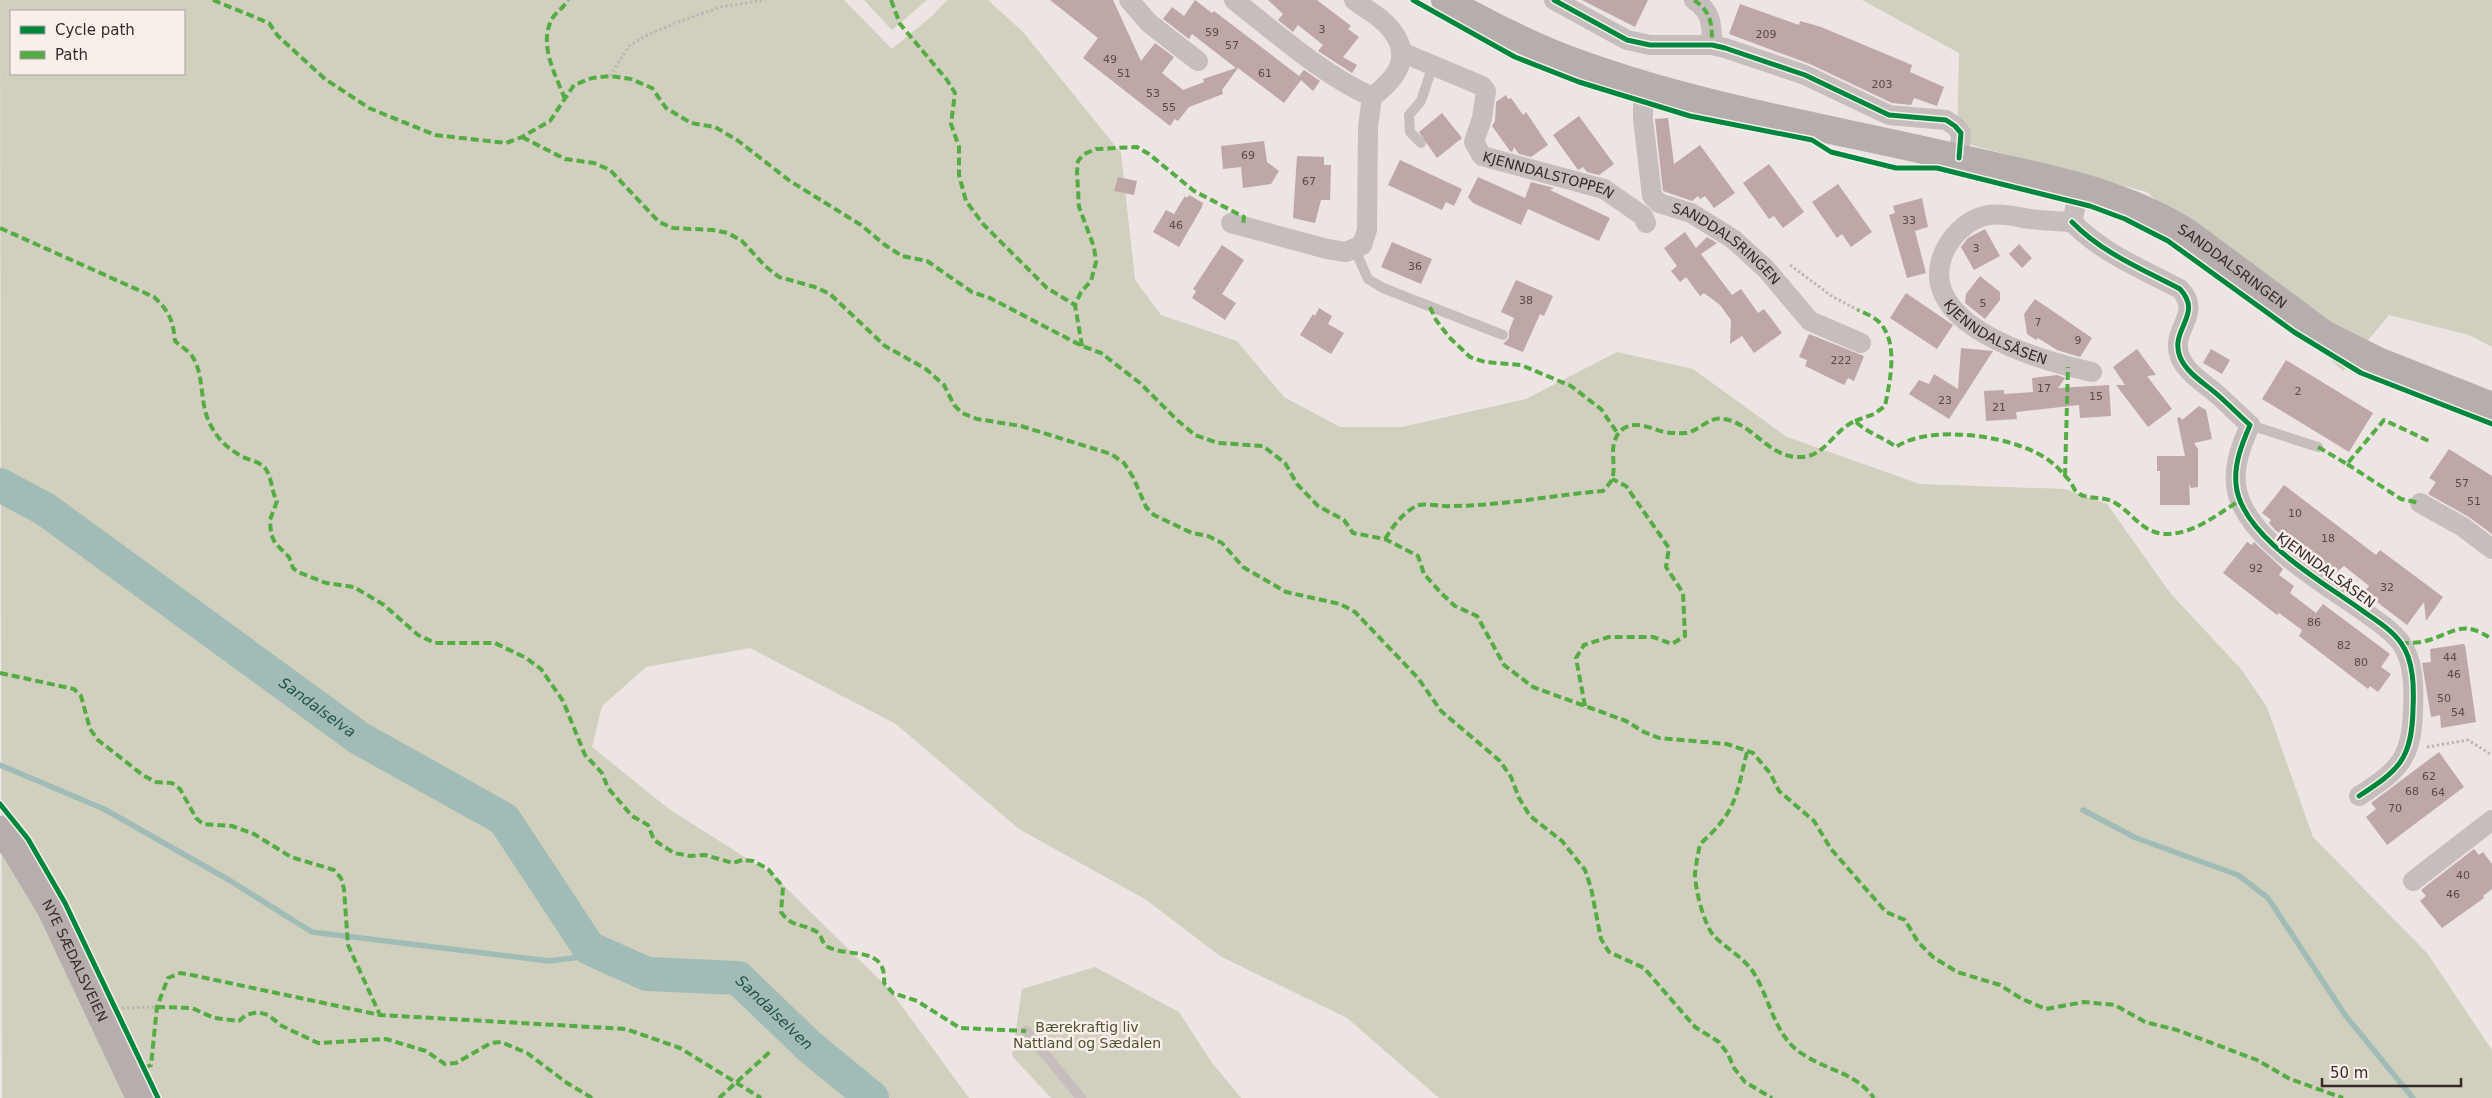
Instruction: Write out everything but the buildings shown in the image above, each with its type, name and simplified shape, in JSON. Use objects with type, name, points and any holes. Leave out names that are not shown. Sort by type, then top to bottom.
[{"type":"main road","name":"SANDDALSRINGEN","points":[[1444,0],[1490,25],[1536,46],[1581,64],[1680,96],[1959,158],[2080,187],[2132,203],[2168,220],[2225,259],[2324,334],[2348,347],[2492,406]]},
{"type":"main road","name":"NYE SÆDALSVEIEN","points":[[0,830],[15,849],[51,910],[140,1098]]},
{"type":"street","points":[[1128,0],[1149,23],[1198,61]]},
{"type":"street","points":[[1234,0],[1320,69],[1372,97]]},
{"type":"street","points":[[1231,223],[1326,249],[1346,252],[1355,250],[1362,245],[1367,230],[1368,127],[1372,97],[1394,77],[1399,68],[1401,52],[1397,38],[1389,26],[1354,0]]},
{"type":"street","points":[[1554,0],[1627,40],[1666,46],[1712,45],[1805,75],[1889,115],[1946,120],[1961,133],[1959,158]]},
{"type":"street","points":[[1694,0],[1708,11],[1712,22],[1712,45]]},
{"type":"street","name":"KJENNDALSTOPPEN","points":[[1401,52],[1482,86],[1486,91],[1482,118],[1474,142],[1482,156],[1604,189],[1643,216],[1646,223]]},
{"type":"street","name":"SANDDALSRINGEN","points":[[1643,84],[1643,119],[1652,196],[1659,203],[1691,213],[1733,239],[1766,269],[1810,321],[1861,343]]},
{"type":"street","points":[[2080,187],[2072,222],[2088,239],[2115,256],[2180,289],[2188,297],[2190,307],[2179,335],[2180,355],[2184,365],[2250,425]]},
{"type":"street","name":"KJENNDALSÅSEN","points":[[2072,222],[2031,219],[2002,214],[1977,218],[1959,230],[1950,240],[1943,254],[1940,282],[1949,305],[1959,316],[1988,335],[2022,352],[2050,362],[2092,372]]},
{"type":"street","name":"KJENNDALSÅSEN","points":[[2250,425],[2236,467],[2239,502],[2248,518],[2268,541],[2377,621],[2401,643],[2407,654],[2414,689],[2412,736],[2405,757],[2396,769],[2359,796]]},
{"type":"street","points":[[2420,503],[2463,528],[2492,549]]},
{"type":"street","points":[[2413,881],[2492,820]]},
{"type":"lane","points":[[1421,143],[1410,132],[1409,115],[1420,100],[1433,65]]},
{"type":"lane","points":[[1355,250],[1368,279],[1503,335]]},
{"type":"lane","points":[[2250,425],[2318,447]]},
{"type":"lane","points":[[1026,1031],[1081,1098]]},
{"type":"path","points":[[610,76],[629,46],[645,36],[721,7],[766,0]]},
{"type":"path","points":[[1787,263],[1833,297],[1858,310]]},
{"type":"path","points":[[2412,736],[2420,739],[2426,748],[2468,740],[2492,755]]},
{"type":"path","points":[[114,1006],[125,1009],[157,1007]]},
{"type":"path","points":[[114,1006],[118,1015]]},
{"type":"green space","points":[[0,0],[844,0],[892,49],[932,16],[947,0],[988,0],[1023,32],[1121,153],[1135,280],[1161,315],[1237,341],[1284,397],[1340,427],[1402,427],[1526,399],[1617,352],[1693,369],[1787,437],[1920,484],[2065,489],[2107,504],[2171,594],[2241,669],[2267,707],[2313,837],[2427,953],[2492,1050],[2492,1098],[1439,1098],[1347,1018],[1220,956],[1145,899],[1019,829],[896,724],[750,648],[646,667],[602,706],[592,747],[669,809],[773,875],[890,990],[969,1098],[2,1098]]},
{"type":"green space","points":[[864,0],[927,0],[892,30]]},
{"type":"green space","points":[[1862,0],[2492,0],[2492,347],[2469,335],[2389,315],[2343,371],[2147,192],[1957,141],[1959,53]]},
{"type":"green space","name":"Bærekraftig liv Nattland og Sædalen","points":[[1095,967],[1179,1012],[1210,1060],[1241,1098],[1051,1098],[1012,1056],[1022,989]]},
{"type":"waterway","name":"Sandalselva","points":[[0,485],[45,509],[359,738],[504,819],[589,948],[647,974],[738,978],[810,1047],[872,1098]]},
{"type":"waterway","points":[[0,765],[104,809],[229,880],[312,932],[549,961],[604,954]]},
{"type":"waterway","points":[[2083,810],[2136,838],[2238,875],[2268,898],[2345,1015],[2413,1098]]},
{"type":"marked path","points":[[213,0],[269,23],[278,36],[325,79],[369,108],[435,135],[506,143],[522,137],[550,121],[574,85],[592,78],[610,76],[631,79],[652,88],[666,108],[691,123],[715,127],[737,140],[790,181],[861,225],[902,256],[927,261],[972,292],[990,298],[1082,346],[1101,353],[1140,383],[1195,435],[1218,443],[1263,446],[1285,463],[1297,484],[1318,506],[1344,520],[1353,533],[1385,539],[1418,556],[1424,574],[1455,606],[1477,616],[1504,665],[1533,687],[1626,721],[1644,732],[1659,738],[1727,744],[1753,753],[1770,773],[1779,791],[1814,821],[1831,849],[1886,912],[1905,920],[1918,942],[1933,957],[1957,972],[2000,985],[2022,999],[2046,1009],[2084,1002],[2115,1005],[2145,1022],[2177,1030],[2257,1060],[2290,1079],[2343,1098]]},
{"type":"marked path","points":[[565,99],[553,71],[547,40],[552,18],[568,0]]},
{"type":"marked path","points":[[891,0],[900,24],[947,80],[955,93],[951,124],[959,147],[959,175],[966,201],[983,224],[1047,288],[1075,305]]},
{"type":"marked path","points":[[1694,0],[1708,14],[1712,31],[1712,45]]},
{"type":"marked path","points":[[522,137],[565,159],[594,163],[610,170],[659,222],[673,228],[713,230],[728,233],[742,241],[765,266],[779,277],[815,287],[830,294],[885,346],[926,369],[944,385],[954,405],[962,413],[977,419],[1021,426],[1111,454],[1124,463],[1133,477],[1146,507],[1154,515],[1192,533],[1208,536],[1222,543],[1243,567],[1286,592],[1340,604],[1355,612],[1418,678],[1441,711],[1500,761],[1511,777],[1519,798],[1530,816],[1562,841],[1585,870],[1591,888],[1601,939],[1609,952],[1644,968],[1695,1027],[1719,1042],[1728,1054],[1734,1068],[1745,1082],[1772,1098]]},
{"type":"marked path","points":[[1082,346],[1075,305],[1081,292],[1091,281],[1096,262],[1094,247],[1079,207],[1078,161],[1084,154],[1096,149],[1137,147],[1149,154],[1194,191],[1244,217],[1243,226]]},
{"type":"marked path","points":[[0,228],[154,297],[163,307],[173,327],[175,341],[191,354],[196,364],[201,380],[204,407],[213,430],[220,440],[234,452],[266,469],[277,501],[270,520],[271,534],[275,543],[289,557],[293,568],[298,572],[326,583],[354,587],[384,605],[418,635],[435,643],[495,643],[526,658],[541,669],[563,701],[585,755],[602,773],[608,788],[632,816],[648,825],[654,840],[674,853],[690,856],[705,855],[733,863],[742,860],[753,861],[768,869],[783,887],[781,912],[789,921],[817,932],[828,947],[873,958],[879,963],[883,971],[884,983],[893,993],[917,1001],[960,1028],[1026,1031]]},
{"type":"marked path","points":[[1430,307],[1436,320],[1449,337],[1470,357],[1485,362],[1521,365],[1571,386],[1601,409],[1618,434]]},
{"type":"marked path","points":[[1855,421],[1874,414],[1885,406],[1891,374],[1891,351],[1885,330],[1877,320],[1858,310]]},
{"type":"marked path","points":[[2065,476],[2068,367]]},
{"type":"marked path","points":[[1385,539],[1402,517],[1419,505],[1469,506],[1603,491],[1612,479],[1615,439],[1624,428],[1637,425],[1671,433],[1686,433],[1714,419],[1734,422],[1777,451],[1797,457],[1815,454],[1840,431],[1855,421],[1896,447],[1911,440],[1952,434],[1975,436],[2018,445],[2037,453],[2051,462],[2070,481],[2078,493],[2087,497],[2106,499],[2117,504],[2144,527],[2156,533],[2175,533],[2194,528],[2239,501]]},
{"type":"marked path","points":[[2318,447],[2347,464],[2384,420],[2431,442]]},
{"type":"marked path","points":[[2347,464],[2401,499],[2420,503]]},
{"type":"marked path","points":[[1585,706],[1576,658],[1584,645],[1609,637],[1653,637],[1672,644],[1685,636],[1683,593],[1666,567],[1669,548],[1626,486],[1612,479]]},
{"type":"marked path","points":[[2401,643],[2426,641],[2460,629],[2474,630],[2492,639]]},
{"type":"marked path","points":[[0,673],[74,689],[81,696],[90,729],[98,740],[144,776],[156,782],[172,783],[180,789],[196,818],[203,824],[232,826],[254,834],[291,857],[334,870],[341,878],[344,889],[348,945],[380,1015]]},
{"type":"marked path","points":[[1747,752],[1737,792],[1728,813],[1712,833],[1700,844],[1695,881],[1704,916],[1714,936],[1751,969],[1761,985],[1780,1029],[1794,1048],[1813,1060],[1851,1078],[1874,1098]]},
{"type":"marked path","points":[[144,1068],[151,1065],[157,1007],[168,978],[180,973],[380,1015],[626,1029],[680,1048],[761,1098]]},
{"type":"marked path","points":[[157,1007],[192,1008],[214,1018],[239,1021],[246,1015],[258,1012],[268,1015],[282,1026],[318,1043],[386,1039],[426,1051],[445,1064],[456,1063],[491,1043],[501,1042],[527,1053],[567,1083],[592,1098]]},
{"type":"marked path","points":[[719,1098],[772,1050]]},
{"type":"cycle path","points":[[1413,0],[1515,57],[1579,82],[1690,116],[1812,140],[1831,152],[1896,168],[1937,168],[2090,206],[2125,219],[2168,241],[2294,332],[2361,373],[2492,424]]},
{"type":"cycle path","points":[[1554,0],[1627,40],[1650,45],[1712,45],[1725,48],[1805,75],[1889,115],[1946,120],[1961,133],[1959,158]]},
{"type":"cycle path","points":[[2072,222],[2109,252],[2180,289],[2189,307],[2178,347],[2183,363],[2192,374],[2250,425],[2239,454],[2236,484],[2241,503],[2252,521],[2267,539],[2285,555],[2376,620],[2397,638],[2405,650],[2411,666],[2413,684],[2410,740],[2401,762],[2384,778],[2359,796]]},
{"type":"cycle path","points":[[0,804],[28,839],[65,903],[158,1098]]},
{"type":"water label","name":"Sandalselven","points":[[774,1015]]}]
